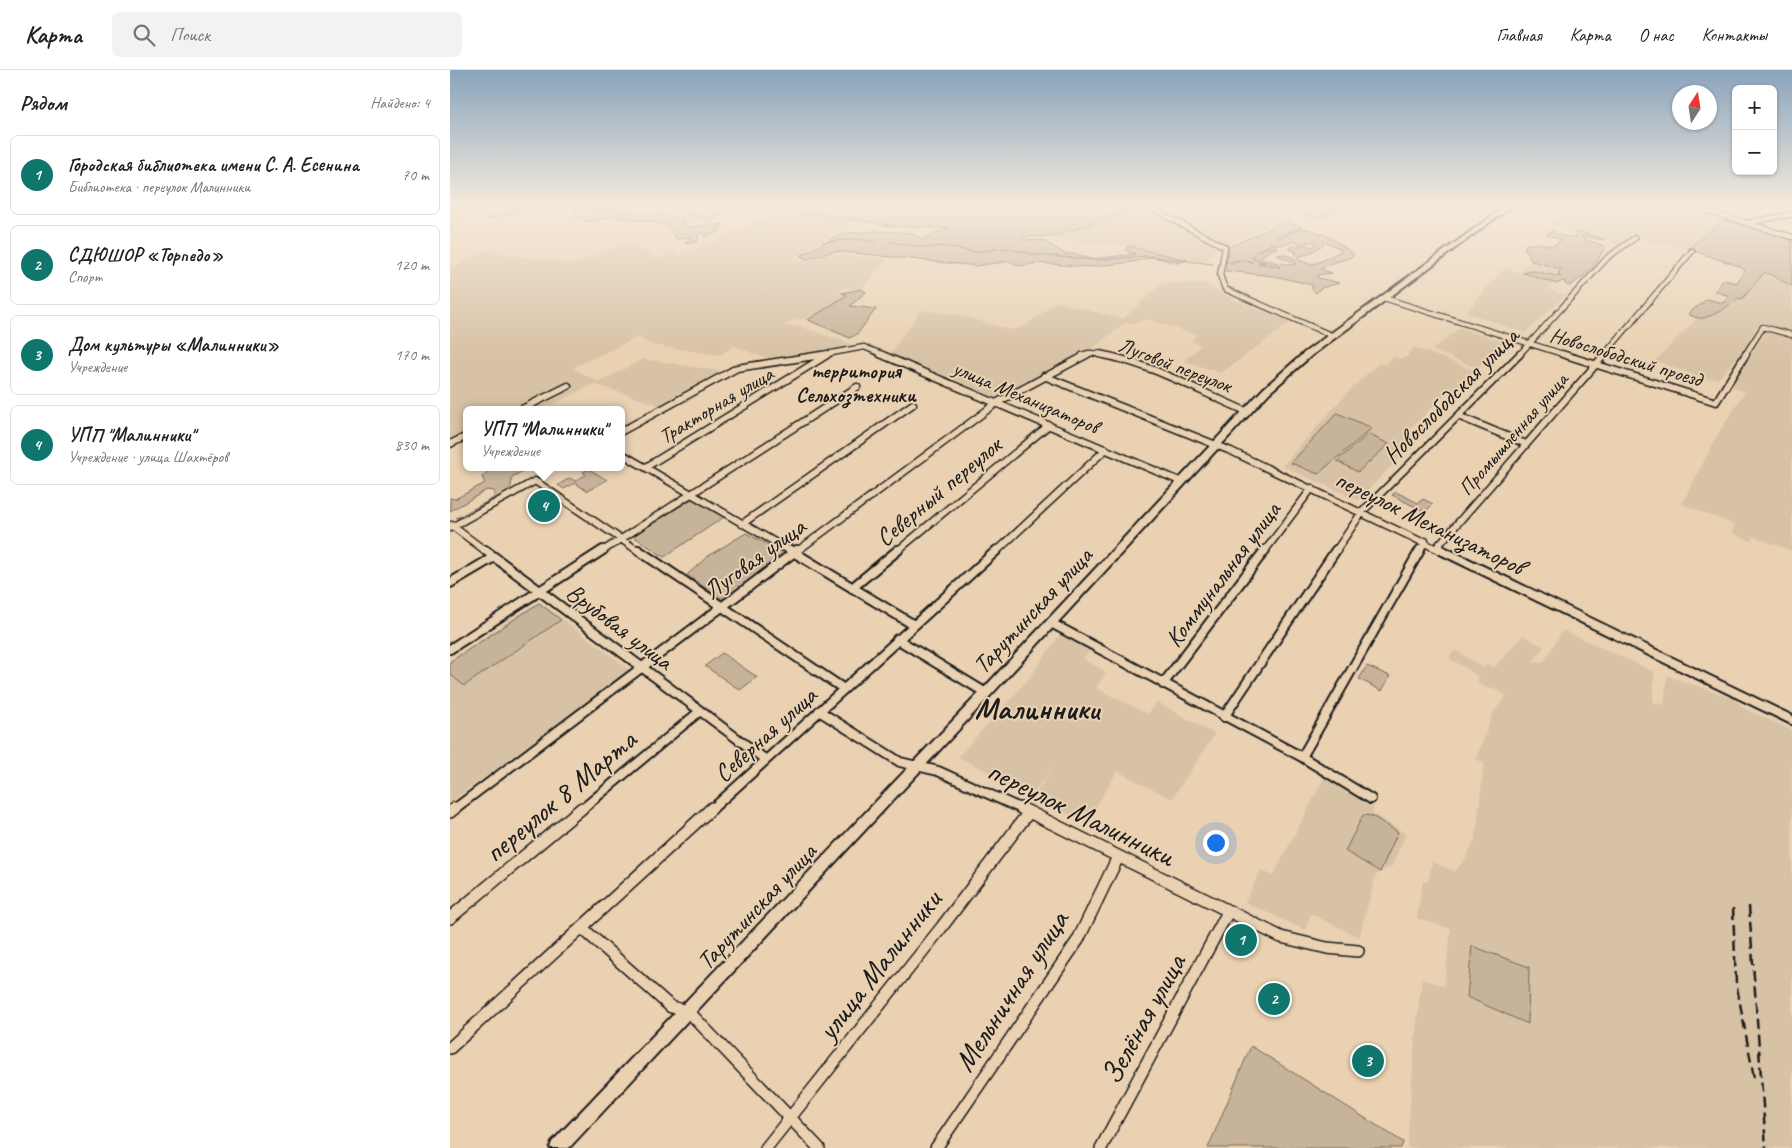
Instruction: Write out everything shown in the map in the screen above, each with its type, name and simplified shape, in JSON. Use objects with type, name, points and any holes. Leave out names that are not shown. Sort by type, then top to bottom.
[{"type":"main road","name":"Тарутинская улица","points":[[558,1148],[986,693],[1246,411],[1284,373],[1442,255]]},
{"type":"street","points":[[1223,255],[1219,277],[1221,286],[1225,289],[1333,336]]},
{"type":"street","name":"Новослободская улица","points":[[1224,717],[1362,512],[1530,344],[1610,255]]},
{"type":"street","name":"Промышленная улица","points":[[1437,547],[1596,365],[1688,255]]},
{"type":"street","name":"Новослободский проезд","points":[[1384,298],[1716,402],[1764,327],[1792,335]]},
{"type":"street","name":"улица Механизаторов","points":[[829,354],[864,347],[998,402],[1182,482]]},
{"type":"street","name":"Луговой переулок","points":[[1091,352],[1165,374],[1195,390],[1246,411]]},
{"type":"street","name":"Луговая улица","points":[[450,812],[722,606],[998,402],[1082,355],[1091,352]]},
{"type":"street","points":[[625,429],[737,368],[829,354]]},
{"type":"street","name":"Тракторная улица","points":[[646,467],[816,364],[829,354]]},
{"type":"street","name":"переулок Механизаторов","points":[[1044,376],[1216,445],[1312,488],[1792,720]]},
{"type":"street","points":[[528,406],[568,386]]},
{"type":"street","points":[[450,649],[693,495],[857,388]]},
{"type":"street","points":[[742,524],[913,404]]},
{"type":"street","points":[[1458,416],[1526,444]]},
{"type":"street","name":"Северный переулок","points":[[852,588],[1049,425]]},
{"type":"street","points":[[450,444],[463,438]]},
{"type":"street","name":"Северная улица","points":[[450,1048],[898,639],[1048,505],[1106,449]]},
{"type":"street","points":[[625,456],[914,625]]},
{"type":"street","points":[[451,526],[535,481],[844,689]]},
{"type":"street","name":"Коммунальная улица","points":[[1163,684],[1312,488]]},
{"type":"street","name":"Врубовая улица","points":[[451,526],[766,760]]},
{"type":"street","points":[[1302,757],[1425,541]]},
{"type":"street","points":[[450,583],[494,557]]},
{"type":"street","points":[[1051,623],[1302,757],[1371,799]]},
{"type":"street","points":[[898,639],[986,693]]},
{"type":"street","name":"переулок 8 Марта","points":[[450,918],[700,711]]},
{"type":"street","name":"переулок Малинники","points":[[819,712],[900,762],[938,771],[1029,812],[1281,937],[1327,948],[1358,951]]},
{"type":"street","name":"улица Малинники","points":[[766,1148],[1029,812]]},
{"type":"street","name":"Мельничная улица","points":[[936,1148],[1078,940],[1118,857]]},
{"type":"street","name":"Зелёная улица","points":[[1101,1148],[1228,912]]},
{"type":"street","points":[[582,928],[671,1006],[688,1011],[819,1148]]},
{"type":"shaded area","points":[[476,255],[514,255],[574,264],[597,255],[650,255],[658,259],[667,255],[798,255],[790,260],[804,261],[826,255],[887,259],[861,289],[842,288],[839,292],[847,295],[808,320],[796,318],[784,326],[799,326],[851,344],[826,352],[768,359],[734,346],[720,355],[652,345],[638,337],[572,368],[599,382],[643,359],[720,371],[662,406],[594,384],[548,406],[463,406],[463,442],[450,449],[450,269]]},
{"type":"shaded area","points":[[801,255],[820,255],[807,259]]},
{"type":"shaded area","points":[[875,255],[1081,255],[1091,259],[1124,255],[1167,255],[1187,260],[1177,263],[1153,257],[1132,262],[1088,267],[1038,263],[1019,266],[1010,261],[976,266]]},
{"type":"shaded area","points":[[1167,255],[1212,255],[1204,262]]},
{"type":"shaded area","points":[[1228,255],[1253,255],[1251,258],[1265,263],[1257,263],[1280,267],[1253,257],[1263,255],[1260,257],[1277,263],[1295,265],[1296,263],[1277,255],[1286,255],[1309,264],[1317,263],[1332,255],[1353,255],[1321,269],[1332,273],[1317,275],[1318,278],[1339,283],[1321,288],[1316,293],[1312,289],[1313,285],[1274,276],[1225,271],[1226,267],[1235,261],[1253,262],[1240,260],[1233,261],[1226,264]]},
{"type":"shaded area","points":[[1600,255],[1580,279],[1569,286],[1565,284],[1566,282],[1562,281],[1557,284],[1523,273],[1533,271],[1561,277],[1558,274],[1561,269],[1532,261],[1528,256]]},
{"type":"shaded area","points":[[1707,255],[1792,255],[1792,286],[1765,272],[1742,299],[1738,298],[1712,315],[1703,318],[1697,318],[1688,314],[1707,299],[1723,303],[1729,296],[1715,291],[1723,280],[1737,283],[1745,270],[1739,266]]},
{"type":"shaded area","points":[[1536,258],[1570,268],[1548,289],[1566,295],[1525,333],[1466,312],[1505,268],[1519,272]]},
{"type":"shaded area","points":[[1765,271],[1792,286],[1792,331],[1760,322],[1763,324],[1756,328],[1749,345],[1718,379],[1702,378],[1655,361],[1697,318],[1703,318],[1728,308],[1738,298],[1742,299]]},
{"type":"shaded area","points":[[1163,283],[1204,283],[1233,299],[1291,322],[1221,373],[1184,361],[1201,345],[1191,341],[1197,335],[1146,319],[1131,324],[1125,323],[1093,348],[1081,352],[1003,397],[996,398],[887,354],[893,350],[921,310],[957,315],[1011,330],[1025,326],[1057,302],[1123,319]]},
{"type":"shaded area","points":[[861,289],[866,292],[850,306],[876,309],[858,333],[850,338],[808,320],[847,295],[842,293]]},
{"type":"shaded area","points":[[1460,327],[1505,342],[1477,368],[1432,350]]},
{"type":"shaded area","points":[[1767,330],[1792,337],[1792,551],[1753,536],[1751,541],[1732,533],[1735,525],[1682,504],[1719,432],[1745,392],[1731,386]]},
{"type":"shaded area","points":[[1414,347],[1483,374],[1466,391],[1460,388],[1456,392],[1450,390],[1410,429],[1422,435],[1358,500],[1282,466],[1348,392],[1379,363],[1385,365],[1393,357],[1398,359],[1407,357]]},
{"type":"shaded area","points":[[1337,413],[1372,428],[1318,474],[1291,463]]},
{"type":"shaded area","points":[[1368,434],[1389,444],[1358,472],[1337,461]]},
{"type":"shaded area","points":[[489,471],[523,471],[512,477],[511,487],[493,502],[470,515],[456,518],[494,498],[494,491],[487,490],[450,511],[450,498],[455,499],[485,483],[482,477]]},
{"type":"shaded area","points":[[592,471],[607,480],[587,491],[575,483],[564,489],[558,485],[570,478],[575,481],[586,475],[583,472]]},
{"type":"shaded area","points":[[1396,492],[1418,503],[1423,499],[1433,504],[1425,512],[1392,495]]},
{"type":"shaded area","points":[[692,499],[724,517],[664,557],[633,536]]},
{"type":"shaded area","points":[[746,533],[782,552],[781,558],[728,598],[720,598],[687,575],[708,556]]},
{"type":"shaded area","points":[[539,601],[630,670],[450,803],[450,659]]},
{"type":"shaded area","points":[[539,603],[561,620],[464,686],[450,674],[450,662]]},
{"type":"shaded area","points":[[1563,630],[1654,672],[1653,702],[1664,705],[1667,676],[1735,699],[1743,708],[1792,730],[1792,1148],[1407,1148],[1415,1038],[1422,979],[1444,986],[1451,929],[1417,918],[1423,881],[1428,882],[1432,862],[1455,871],[1466,858],[1476,836],[1484,763],[1476,759],[1493,713],[1506,696],[1497,690],[1477,683],[1479,680],[1478,676],[1449,658],[1455,650],[1484,668],[1487,664],[1494,668],[1523,635],[1544,647],[1532,662],[1543,663]]},
{"type":"shaded area","points":[[1060,634],[1090,650],[1083,659],[1106,672],[1096,688],[1148,714],[1157,702],[1215,734],[1172,799],[1117,771],[1086,823],[1034,797],[1053,766],[1033,794],[958,757],[1031,676]]},
{"type":"shaded area","points":[[722,653],[757,677],[740,690],[705,666]]},
{"type":"shaded area","points":[[1367,666],[1390,676],[1382,691],[1359,679]]},
{"type":"shaded area","points":[[1326,774],[1374,805],[1372,813],[1406,834],[1392,866],[1376,875],[1359,937],[1311,914],[1305,930],[1245,902],[1261,870],[1273,876]]},
{"type":"shaded area","points":[[1363,815],[1372,816],[1398,832],[1380,872],[1345,851]]},
{"type":"shaded area","points":[[1472,946],[1529,967],[1528,1024],[1467,997]]},
{"type":"shaded area","points":[[1251,1046],[1403,1142],[1401,1148],[1208,1148]]},
{"type":"waterway","points":[[1041,255],[1097,260],[1147,256],[1213,264]]},
{"type":"railway","points":[[1749,906],[1766,1148]]},
{"type":"railway","points":[[1733,908],[1736,982],[1754,1078]]},
{"type":"place","name":"УПП \"Малинники\"","points":[[544,506]]},
{"type":"place","name":"Городская библиотека имени С. А. Есенина","points":[[1241,940]]},
{"type":"place","name":"СДЮШОР «Торпедо»","points":[[1274,999]]},
{"type":"place","name":"Дом культуры «Малинники»","points":[[1368,1061]]},
{"type":"district","name":"территория Сельхозтехники","points":[[856,383]]},
{"type":"district","name":"Малинники","points":[[1037,709]]}]
